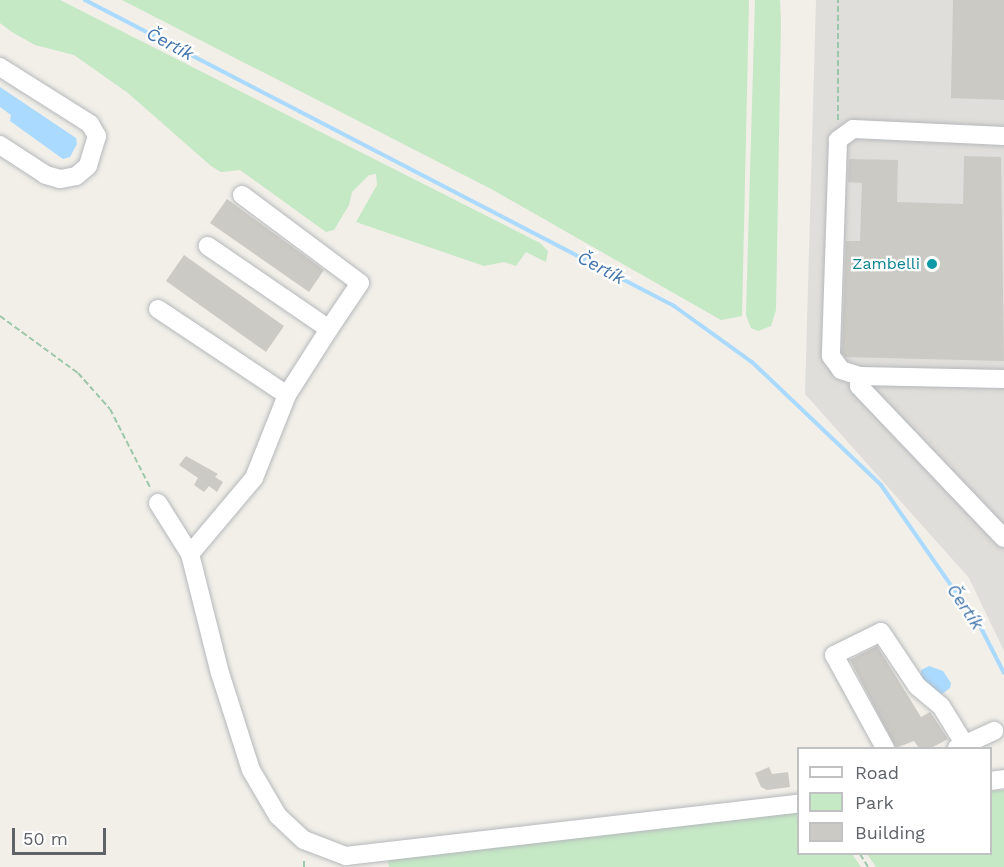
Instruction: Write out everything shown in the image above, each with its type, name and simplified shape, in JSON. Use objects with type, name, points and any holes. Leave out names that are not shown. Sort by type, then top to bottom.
[{"type":"lane","points":[[0,67],[90,124],[97,136],[88,166],[76,176],[60,179],[46,175],[0,145]]},
{"type":"lane","points":[[1004,136],[853,129],[844,134],[836,152],[831,356],[841,370],[859,376],[1004,379]]},
{"type":"lane","points":[[190,554],[254,478],[287,395],[360,283],[242,195]]},
{"type":"lane","points":[[208,246],[329,329]]},
{"type":"lane","points":[[158,309],[287,395]]},
{"type":"lane","points":[[859,376],[859,386],[1004,538]]},
{"type":"lane","points":[[158,503],[190,554],[220,673],[251,770],[278,816],[304,840],[346,856],[797,804]]},
{"type":"lane","points":[[884,747],[834,655],[880,632],[917,686],[941,706],[963,747],[994,730]]},
{"type":"path","points":[[838,0],[838,120],[844,134]]},
{"type":"path","points":[[0,316],[78,373],[110,409],[158,503]]},
{"type":"shaded area","points":[[816,0],[1004,0],[1004,651],[969,578],[805,394]]},
{"type":"green space","points":[[0,0],[60,0],[540,243],[548,251],[546,262],[526,252],[516,266],[504,262],[484,266],[356,222],[377,185],[376,174],[369,175],[352,192],[349,205],[334,230],[326,232],[240,170],[221,172],[211,166],[128,93],[74,55],[35,45],[12,32],[0,23]]},
{"type":"green space","points":[[122,0],[749,0],[742,316],[721,320],[493,190]]},
{"type":"green space","points":[[755,0],[780,0],[781,21],[776,310],[771,326],[758,331],[751,328],[746,315]]},
{"type":"green space","points":[[1004,790],[1004,867],[876,867],[868,855],[992,855],[992,791]]},
{"type":"green space","points":[[797,810],[797,855],[853,855],[861,867],[389,867],[388,862],[392,858]]},
{"type":"water","points":[[0,87],[76,138],[77,144],[70,157],[63,159],[10,121],[11,115],[0,107]]},
{"type":"water","points":[[929,666],[943,671],[951,683],[950,688],[938,697],[920,678],[921,670]]},
{"type":"building","points":[[953,0],[1004,0],[1004,100],[951,98]]},
{"type":"building","name":"Zambelli","points":[[964,156],[1001,157],[1004,361],[845,357],[842,353],[846,241],[860,241],[862,183],[848,182],[849,159],[898,160],[897,202],[963,204]]},
{"type":"building","points":[[227,199],[324,270],[309,292],[210,223]]},
{"type":"building","points":[[184,255],[284,326],[266,352],[166,281]]},
{"type":"building","points":[[186,456],[218,474],[215,477],[223,482],[217,492],[209,486],[204,492],[194,485],[198,478],[179,465]]},
{"type":"building","points":[[877,646],[921,717],[930,712],[948,739],[933,747],[918,747],[914,741],[895,747],[850,660]]},
{"type":"building","points":[[769,767],[772,774],[788,772],[790,787],[767,790],[761,787],[755,773]]},
{"type":"waterway","name":"Čertík","points":[[85,0],[674,306],[752,362],[881,485],[982,630],[1004,673]]},
{"type":"place","name":"Zambelli","points":[[932,264]]}]
